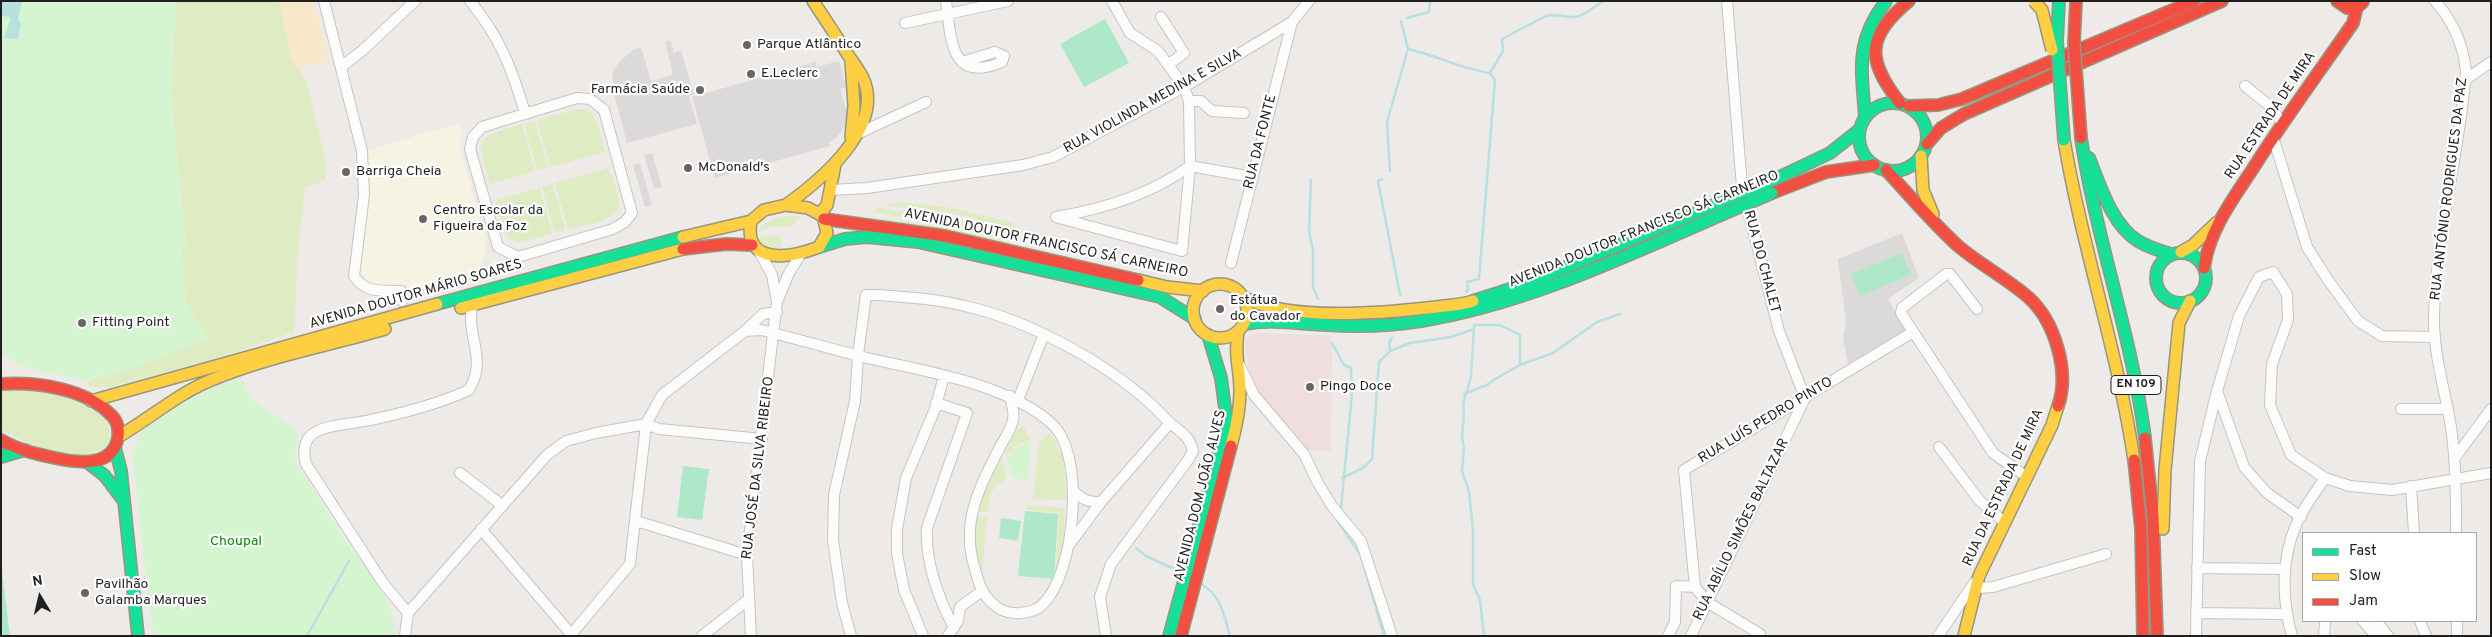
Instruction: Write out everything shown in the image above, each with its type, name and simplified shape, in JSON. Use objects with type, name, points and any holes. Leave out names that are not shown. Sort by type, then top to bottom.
[{"type":"main road","points":[[786,205],[835,165],[853,138],[854,106],[850,59],[813,1]]},
{"type":"main road","points":[[1865,118],[1861,67],[1863,41],[1871,21],[1886,1]]},
{"type":"main road","points":[[1909,1],[1892,14],[1878,34],[1873,58],[1883,84],[1904,105],[1918,113],[1924,122],[1927,144]]},
{"type":"main road","points":[[2034,1],[2042,10],[2061,96]]},
{"type":"main road","name":"EN 109","points":[[2059,1],[2057,41],[2064,140],[2071,182],[2126,404],[2137,478],[2141,529],[2143,636]]},
{"type":"main road","name":"EN 109","points":[[2076,1],[2074,43],[2086,178],[2138,396],[2151,484],[2157,591],[2157,636]]},
{"type":"main road","points":[[2194,1],[1962,99],[1938,106],[1880,105],[1865,118],[1860,130],[1861,150],[1874,165],[1886,170],[1906,168],[1922,156],[1927,144],[1941,128],[1964,114],[2222,1]]},
{"type":"main road","points":[[2348,30],[2339,4],[2360,4]]},
{"type":"main road","name":"RUA ESTRADA DE MIRA","points":[[2204,268],[2206,253],[2220,219],[2353,23],[2360,4]]},
{"type":"main road","name":"AVENIDA DOUTOR FRANCISCO SÁ CARNEIRO","points":[[1770,188],[1830,153],[1860,130]]},
{"type":"main road","points":[[2082,138],[2104,195],[2129,235],[2154,249],[2190,254],[2199,260],[2204,268],[2206,278],[2204,288],[2199,296],[2190,301],[2180,303],[2162,296],[2157,287],[2155,277],[2157,268],[2163,260],[2176,253]]},
{"type":"main road","name":"RUA DA ESTRADA DE MIRA","points":[[1922,156],[1923,190],[1937,224]]},
{"type":"main road","points":[[822,216],[808,208],[786,205],[764,210],[756,214],[748,229],[756,248],[778,256],[800,255],[819,247],[827,233],[822,216],[827,204],[835,165]]},
{"type":"main road","name":"AVENIDA DOUTOR FRANCISCO SÁ CARNEIRO","points":[[1243,297],[1254,303],[1276,308],[1336,314],[1383,313],[1470,302],[1526,284],[1770,188],[1826,172],[1874,165]]},
{"type":"main road","name":"RUA DA ESTRADA DE MIRA","points":[[1886,170],[1957,246],[2029,298],[2051,330],[2062,363],[2062,394],[2052,424],[1979,576],[1964,636]]},
{"type":"main road","name":"AVENIDA DOUTOR FRANCISCO SÁ CARNEIRO","points":[[1241,328],[1274,320],[1362,326],[1420,321],[1472,312],[1531,295],[1735,202]]},
{"type":"main road","name":"AVENIDA DOUTOR FRANCISCO SÁ CARNEIRO","points":[[822,216],[926,233],[1168,287],[1203,290]]},
{"type":"main road","name":"RUA ESTRADA DE MIRA","points":[[2176,253],[2193,245],[2220,219]]},
{"type":"main road","name":"AVENIDA DOUTOR MÁRIO SOARES","points":[[91,401],[636,248],[751,221]]},
{"type":"main road","name":"AVENIDA DOUTOR FRANCISCO SÁ CARNEIRO","points":[[819,247],[845,239],[867,237],[918,242],[1160,297],[1195,319]]},
{"type":"main road","name":"AVENIDA DOUTOR MÁRIO SOARES","points":[[87,462],[98,462],[108,456],[117,442],[167,403],[208,382],[242,369],[682,249],[726,244],[756,248]]},
{"type":"main road","points":[[1221,284],[1238,290],[1243,297],[1247,306],[1241,328],[1223,338],[1208,335],[1198,326],[1195,319],[1194,304],[1203,290],[1221,284]]},
{"type":"main road","points":[[2157,591],[2163,535],[2165,470],[2180,323],[2190,301]]},
{"type":"main road","name":"AVENIDA DOM JOÃO ALVES","points":[[1182,636],[1237,424],[1240,391],[1235,353],[1241,328]]},
{"type":"main road","name":"AVENIDA DOM JOÃO ALVES","points":[[1169,636],[1227,423],[1224,382],[1208,335]]},
{"type":"main road","points":[[1,384],[29,384],[58,390],[91,401],[112,416],[117,426],[117,442],[138,636]]},
{"type":"main road","points":[[1,440],[26,450],[72,462],[87,462],[105,476],[123,500]]},
{"type":"main road","points":[[1,457],[26,450]]},
{"type":"street","points":[[324,1],[362,151],[364,175],[354,276],[360,286],[369,289],[401,291],[402,301]]},
{"type":"street","points":[[341,67],[363,50],[416,1]]},
{"type":"street","points":[[470,1],[487,21],[503,47],[524,113]]},
{"type":"street","points":[[946,1],[953,52],[962,62]]},
{"type":"street","points":[[905,23],[1008,1]]},
{"type":"street","points":[[1112,1],[1130,33],[1158,51],[1184,87],[1189,101],[1190,166],[1182,252],[1056,217],[1095,211],[1135,197],[1174,177],[1190,166],[1252,177]]},
{"type":"street","points":[[1292,22],[1309,1]]},
{"type":"street","name":"RUA DO CHALET","points":[[1727,1],[1742,187],[1779,331],[1805,398]]},
{"type":"street","name":"RUA ANTÓNIO RODRIGUES DA PAZ","points":[[2435,1],[2448,15],[2461,46],[2465,62],[2465,80],[2437,273],[2434,316],[2436,351],[2447,408],[2456,478],[2456,532]]},
{"type":"street","points":[[1161,17],[1184,53],[1168,65]]},
{"type":"street","name":"RUA VIOLINDA MEDINA E SILVA","points":[[830,190],[867,188],[1023,165],[1053,157],[1184,87],[1292,22]]},
{"type":"street","name":"RUA DA FONTE","points":[[1231,262],[1292,22]]},
{"type":"street","points":[[2465,80],[2491,62]]},
{"type":"street","points":[[2245,86],[2270,106],[2283,124]]},
{"type":"street","points":[[577,98],[590,99],[604,110],[632,213],[624,222],[613,229],[518,257],[498,248],[470,149],[473,137],[482,127],[524,113],[577,98]]},
{"type":"street","points":[[1189,101],[1201,101],[1212,111],[1244,113]]},
{"type":"street","points":[[853,138],[926,102]]},
{"type":"street","points":[[2274,137],[2307,247],[2358,321],[2382,336],[2435,337]]},
{"type":"street","name":"RUA JOSÉ DA SILVA RIBEIRO","points":[[756,248],[772,275],[778,301]]},
{"type":"street","name":"RUA JOSÉ DA SILVA RIBEIRO","points":[[751,636],[747,556],[775,334],[776,312],[788,275],[800,255]]},
{"type":"street","points":[[2196,636],[2200,461],[2217,391],[2239,316],[2259,277],[2273,272],[2287,294],[2288,320],[2272,364],[2270,405],[2292,455],[2324,478],[2350,486],[2392,490],[2491,473]]},
{"type":"street","points":[[1977,309],[1950,274],[1946,274],[1902,308],[1902,313],[1993,453],[2027,477]]},
{"type":"street","points":[[851,636],[842,602],[833,540],[834,495],[856,401],[858,355],[866,295],[916,298],[966,306],[1044,334],[1107,370],[1148,400],[1170,424],[1190,439],[1193,451],[1111,564],[1100,597],[1106,636]]},
{"type":"street","points":[[408,612],[382,583],[306,464],[304,456],[306,443],[313,434],[446,400],[469,390],[478,369],[470,318],[472,305]]},
{"type":"street","points":[[481,529],[570,635],[630,564],[646,424],[662,395],[745,332],[763,314],[776,312]]},
{"type":"street","points":[[745,332],[761,330],[944,376],[1014,398],[1054,426],[1066,447],[1073,490],[1068,546],[1060,576],[1042,606],[1032,611],[1012,614],[999,609],[982,591],[970,552],[969,529],[973,504],[1014,419],[1014,398],[1044,334]]},
{"type":"street","name":"RUA LUÍS PEDRO PINTO","points":[[1695,587],[1684,470],[1913,332]]},
{"type":"street","points":[[1235,353],[1254,395],[1304,454],[1332,506],[1361,541],[1392,636]]},
{"type":"street","points":[[923,636],[904,590],[897,554],[897,529],[906,478],[936,403],[944,376]]},
{"type":"street","points":[[2217,391],[2244,467],[2267,493],[2301,517]]},
{"type":"street","name":"RUA ABÍLIO SIMÕES BALTAZAR","points":[[1691,636],[1805,398]]},
{"type":"street","points":[[936,403],[967,413],[942,481],[926,536],[934,580],[951,632]]},
{"type":"street","points":[[2400,410],[2447,408]]},
{"type":"street","points":[[2454,459],[2491,409]]},
{"type":"street","points":[[405,636],[408,612],[547,455],[566,441],[646,424],[659,429],[762,439]]},
{"type":"street","points":[[1068,546],[1101,502],[1170,424]]},
{"type":"street","points":[[1939,447],[1980,500],[2005,523]]},
{"type":"street","points":[[460,473],[503,506]]},
{"type":"street","points":[[2292,636],[2286,614],[2285,569],[2296,524],[2324,478]]},
{"type":"street","points":[[2411,486],[2414,532]]},
{"type":"street","points":[[1073,490],[1082,499],[1090,502],[1101,502]]},
{"type":"street","points":[[636,521],[747,556]]},
{"type":"street","points":[[1976,588],[1993,587],[2106,554]]},
{"type":"street","points":[[2197,568],[2285,569]]},
{"type":"street","points":[[1938,636],[1979,576]]},
{"type":"street","points":[[1668,636],[1675,622],[1676,586],[1695,587],[1706,602],[1760,634]]},
{"type":"street","points":[[951,632],[960,607],[982,591]]},
{"type":"street","points":[[702,636],[749,599]]},
{"type":"street","points":[[2196,613],[2286,614]]},
{"type":"street","points":[[2324,636],[2325,622]]},
{"type":"street","points":[[2364,622],[2376,636]]},
{"type":"street","points":[[2377,622],[2388,636]]},
{"type":"street","points":[[2420,622],[2426,636]]},
{"type":"street","points":[[2457,622],[2459,635]]},
{"type":"shaded area","points":[[670,40],[674,53],[681,50],[694,94],[689,96],[697,124],[627,143],[615,98],[612,74],[619,62],[634,49],[641,47],[651,81],[673,75],[665,42]]},
{"type":"shaded area","points":[[839,61],[846,87],[840,89],[847,113],[845,127],[835,139],[829,142],[830,146],[715,178],[692,97],[815,62],[817,67]]},
{"type":"shaded area","name":"Centro Escolar da Figueira da Foz","points":[[460,125],[463,130],[460,149],[486,240],[486,253],[481,265],[476,270],[463,276],[410,290],[408,285],[389,287],[370,283],[360,273],[370,183],[366,151],[441,128]]},
{"type":"shaded area","points":[[652,153],[662,187],[654,189],[644,155]]},
{"type":"shaded area","points":[[640,163],[652,205],[645,207],[633,165]]},
{"type":"shaded area","points":[[1902,233],[1919,278],[1888,299],[1905,330],[1848,364],[1843,338],[1846,322],[1838,259]]},
{"type":"shaded area","points":[[1256,333],[1332,336],[1331,451],[1305,451],[1260,399],[1250,377],[1245,345],[1247,338]]},
{"type":"green space","points":[[1,1],[176,1],[171,95],[186,245],[181,246],[184,276],[182,277],[187,304],[208,338],[104,379],[101,374],[85,381],[20,366],[1,353]]},
{"type":"green space","points":[[176,1],[279,1],[291,57],[306,80],[326,163],[326,180],[305,188],[298,251],[294,332],[221,357],[111,387],[91,387],[86,383],[102,375],[105,378],[208,339],[187,304],[182,277],[184,276],[181,245],[186,244],[171,95]]},
{"type":"green space","points":[[1105,19],[1129,63],[1084,87],[1060,44]]},
{"type":"green space","points":[[577,109],[590,112],[594,117],[600,130],[605,152],[550,167],[537,120]]},
{"type":"green space","points":[[535,121],[548,167],[537,170],[524,124]]},
{"type":"green space","points":[[522,124],[535,171],[490,184],[483,157],[483,142],[487,137],[495,133]]},
{"type":"green space","points":[[609,168],[618,197],[619,206],[617,211],[612,216],[598,222],[568,229],[555,183]]},
{"type":"green space","points":[[553,184],[565,230],[555,233],[542,187]]},
{"type":"green space","points":[[540,188],[552,234],[525,241],[511,239],[503,227],[495,200]]},
{"type":"green space","points":[[900,202],[947,207],[1015,223],[1014,228],[946,212],[884,205]]},
{"type":"green space","points":[[875,209],[946,217],[1013,233],[1012,238],[945,222],[874,213]]},
{"type":"green space","points":[[800,216],[792,227],[770,227],[757,233],[765,224],[776,218]]},
{"type":"green space","points":[[869,217],[945,227],[1011,242],[1009,247],[868,222]]},
{"type":"green space","points":[[768,235],[781,236],[781,245],[777,250],[770,249],[757,238]]},
{"type":"green space","points":[[1902,253],[1911,275],[1860,296],[1851,274]]},
{"type":"green space","name":"Choupal","points":[[241,377],[251,399],[299,432],[294,458],[340,533],[383,595],[390,608],[395,636],[153,636],[132,455],[141,431],[181,404],[219,385]]},
{"type":"green space","points":[[4,390],[45,393],[73,400],[86,406],[108,422],[110,440],[101,450],[88,455],[74,455],[41,448],[12,436],[1,430],[1,392]]},
{"type":"green space","points":[[1023,425],[1031,440],[1019,443],[1006,456],[1005,452],[1017,430]]},
{"type":"green space","points":[[1050,433],[1057,443],[1059,452],[1062,452],[1067,500],[1033,499],[1039,442]]},
{"type":"green space","points":[[1031,442],[1028,480],[1013,478],[1007,458],[1018,446]]},
{"type":"green space","points":[[1002,459],[1007,479],[994,488],[989,501],[988,512],[976,512],[981,496]]},
{"type":"green space","points":[[683,466],[709,469],[702,520],[677,517]]},
{"type":"green space","points":[[1027,505],[1065,508],[1062,557],[1055,579],[1059,513],[1027,510]]},
{"type":"green space","points":[[1025,511],[1058,514],[1054,579],[1018,576]]},
{"type":"green space","points":[[976,516],[987,517],[982,573],[979,570],[974,543]]},
{"type":"green space","points":[[1001,518],[1021,521],[1018,541],[999,538]]},
{"type":"green space","points":[[1,562],[10,636],[1,636]]},
{"type":"sand","points":[[279,1],[313,1],[329,61],[297,67],[291,57]]},
{"type":"water","points":[[1,1],[22,1],[18,19],[21,24],[18,39],[4,38],[11,18],[1,15]]},
{"type":"waterway","points":[[1407,18],[1429,12],[1430,1]]},
{"type":"waterway","points":[[1490,73],[1503,51],[1502,39],[1546,16],[1579,16],[1604,1]]},
{"type":"waterway","points":[[1401,21],[1408,49],[1490,73],[1495,80],[1479,279],[1467,282],[1468,290],[1466,292]]},
{"type":"waterway","points":[[1390,171],[1387,122],[1408,49]]},
{"type":"waterway","points":[[1382,179],[1378,181],[1400,295]]},
{"type":"waterway","points":[[1311,180],[1309,231],[1313,251],[1313,287],[1318,299]]},
{"type":"waterway","points":[[1464,394],[1487,385],[1520,365],[1553,353],[1597,322],[1620,314]]},
{"type":"waterway","points":[[1484,636],[1480,600],[1473,584],[1473,532],[1469,491],[1462,471],[1464,448],[1462,437],[1463,404],[1471,377],[1474,325],[1500,325],[1520,335],[1520,365]]},
{"type":"waterway","points":[[1342,478],[1363,468],[1372,459],[1379,362],[1390,351],[1410,343],[1451,337],[1474,329]]},
{"type":"waterway","points":[[1390,351],[1389,343],[1392,338]]},
{"type":"waterway","points":[[1332,343],[1344,365],[1351,368],[1352,393],[1341,508]]},
{"type":"waterway","points":[[1337,520],[1361,556],[1384,636]]},
{"type":"waterway","points":[[1136,548],[1146,556],[1181,572]]},
{"type":"waterway","points":[[307,636],[349,561]]},
{"type":"waterway","points":[[1201,584],[1213,594],[1221,606],[1230,636]]},
{"type":"traffic: fast","points":[[1865,118],[1862,57],[1869,30],[1886,1]]},
{"type":"traffic: fast","points":[[2059,1],[2057,41],[2064,140]]},
{"type":"traffic: fast","points":[[1893,103],[1906,106],[1917,113],[1924,124],[1927,137],[1924,150],[1917,161],[1906,168],[1893,171],[1880,168],[1869,161],[1862,150],[1859,137],[1862,124],[1869,113],[1880,106],[1893,103]]},
{"type":"traffic: fast","points":[[1767,183],[1830,153],[1859,130]]},
{"type":"traffic: fast","points":[[2081,138],[2096,213],[2132,362],[2145,438]]},
{"type":"traffic: fast","points":[[2089,158],[2102,192],[2121,225],[2138,241],[2154,249],[2171,254]]},
{"type":"traffic: fast","points":[[1733,197],[1767,183]]},
{"type":"traffic: fast","points":[[1737,208],[1772,193]]},
{"type":"traffic: fast","points":[[1473,301],[1526,284],[1733,197]]},
{"type":"traffic: fast","points":[[1244,324],[1275,322],[1374,326],[1421,321],[1462,313],[1543,289],[1737,208]]},
{"type":"traffic: fast","points":[[437,304],[683,237]]},
{"type":"traffic: fast","points":[[819,247],[845,239],[867,237],[918,242],[1160,297],[1195,319]]},
{"type":"traffic: fast","points":[[2176,253],[2186,253],[2199,260],[2206,273],[2206,278],[2206,283],[2199,296],[2186,303],[2176,303],[2167,299],[2160,292],[2156,283],[2156,273],[2160,264],[2167,257],[2176,253]]},
{"type":"traffic: fast","points":[[1169,636],[1227,423],[1221,378],[1208,335]]},
{"type":"traffic: fast","points":[[115,448],[121,471],[138,636]]},
{"type":"traffic: fast","points":[[1,457],[25,450]]},
{"type":"traffic: fast","points":[[87,462],[105,476],[123,500]]},
{"type":"traffic: slow","points":[[786,205],[832,167],[858,133],[865,115],[867,96],[863,78],[813,1]]},
{"type":"traffic: slow","points":[[2034,1],[2042,10],[2052,50]]},
{"type":"traffic: slow","points":[[851,61],[854,106],[851,137]]},
{"type":"traffic: slow","points":[[2064,140],[2080,220],[2119,380],[2134,460]]},
{"type":"traffic: slow","points":[[1921,156],[1923,190],[1933,214]]},
{"type":"traffic: slow","points":[[820,214],[827,205],[835,165]]},
{"type":"traffic: slow","points":[[786,205],[808,208],[823,216],[827,233],[819,247],[795,254],[771,255],[762,252],[754,246],[750,235],[751,221],[764,210],[786,205]]},
{"type":"traffic: slow","points":[[683,237],[751,221]]},
{"type":"traffic: slow","points":[[2181,252],[2193,245],[2216,223]]},
{"type":"traffic: slow","points":[[461,308],[683,249]]},
{"type":"traffic: slow","points":[[1138,280],[1167,287],[1203,291]]},
{"type":"traffic: slow","points":[[1220,284],[1230,286],[1239,292],[1245,301],[1247,311],[1245,321],[1239,330],[1230,336],[1220,338],[1210,336],[1201,330],[1195,321],[1193,311],[1195,301],[1201,292],[1210,286],[1220,284]]},
{"type":"traffic: slow","points":[[1243,297],[1262,305],[1285,310],[1338,314],[1415,309],[1473,301]]},
{"type":"traffic: slow","points":[[2163,529],[2165,470],[2179,323],[2190,301]]},
{"type":"traffic: slow","points":[[91,401],[437,304]]},
{"type":"traffic: slow","points":[[118,437],[185,393],[209,381],[274,358],[385,329]]},
{"type":"traffic: slow","points":[[1231,446],[1240,398],[1237,356],[1238,332]]},
{"type":"traffic: slow","points":[[1964,636],[1979,576],[2052,425],[2058,406]]},
{"type":"traffic: jam","points":[[1900,103],[1881,74],[1876,49],[1878,37],[1885,26],[1909,1]]},
{"type":"traffic: jam","points":[[2076,1],[2074,43],[2081,138]]},
{"type":"traffic: jam","points":[[1909,106],[1938,105],[1962,99],[2194,1]]},
{"type":"traffic: jam","points":[[1927,144],[1941,128],[1964,114],[2222,1]]},
{"type":"traffic: jam","points":[[2337,1],[2347,8],[2357,7],[2363,2]]},
{"type":"traffic: jam","points":[[2204,268],[2211,241],[2223,215],[2278,131],[2353,23],[2357,7]]},
{"type":"traffic: jam","points":[[1772,193],[1826,172],[1874,165]]},
{"type":"traffic: jam","points":[[1886,170],[1957,245],[2020,290],[2038,307],[2053,333],[2058,348],[2062,378],[2058,406]]},
{"type":"traffic: jam","points":[[824,219],[945,236],[1138,280]]},
{"type":"traffic: jam","points":[[683,249],[726,244],[752,245]]},
{"type":"traffic: jam","points":[[1,384],[29,384],[75,393],[89,399],[114,418],[118,434],[115,447],[109,454],[102,459],[84,462],[64,460],[34,453],[1,440]]},
{"type":"traffic: jam","points":[[2145,438],[2153,516],[2157,636]]},
{"type":"traffic: jam","points":[[1181,636],[1231,446]]},
{"type":"traffic: jam","points":[[2134,460],[2141,529],[2143,636]]},
{"type":"place","name":"Parque Atlântico","points":[[747,45]]},
{"type":"place","name":"E.Leclerc","points":[[751,74]]},
{"type":"place","name":"Farmácia Saúde","points":[[700,90]]},
{"type":"place","name":"McDonald's","points":[[688,168]]},
{"type":"place","name":"Barriga Cheia","points":[[346,172]]},
{"type":"place","name":"Centro Escolar da Figueira da Foz","points":[[423,219]]},
{"type":"place","name":"Estátua do Cavador","points":[[1220,309]]},
{"type":"place","name":"Fitting Point","points":[[82,323]]},
{"type":"place","name":"Pingo Doce","points":[[1310,387]]},
{"type":"place","name":"Pavilhão Galamba Marques","points":[[85,593]]}]
